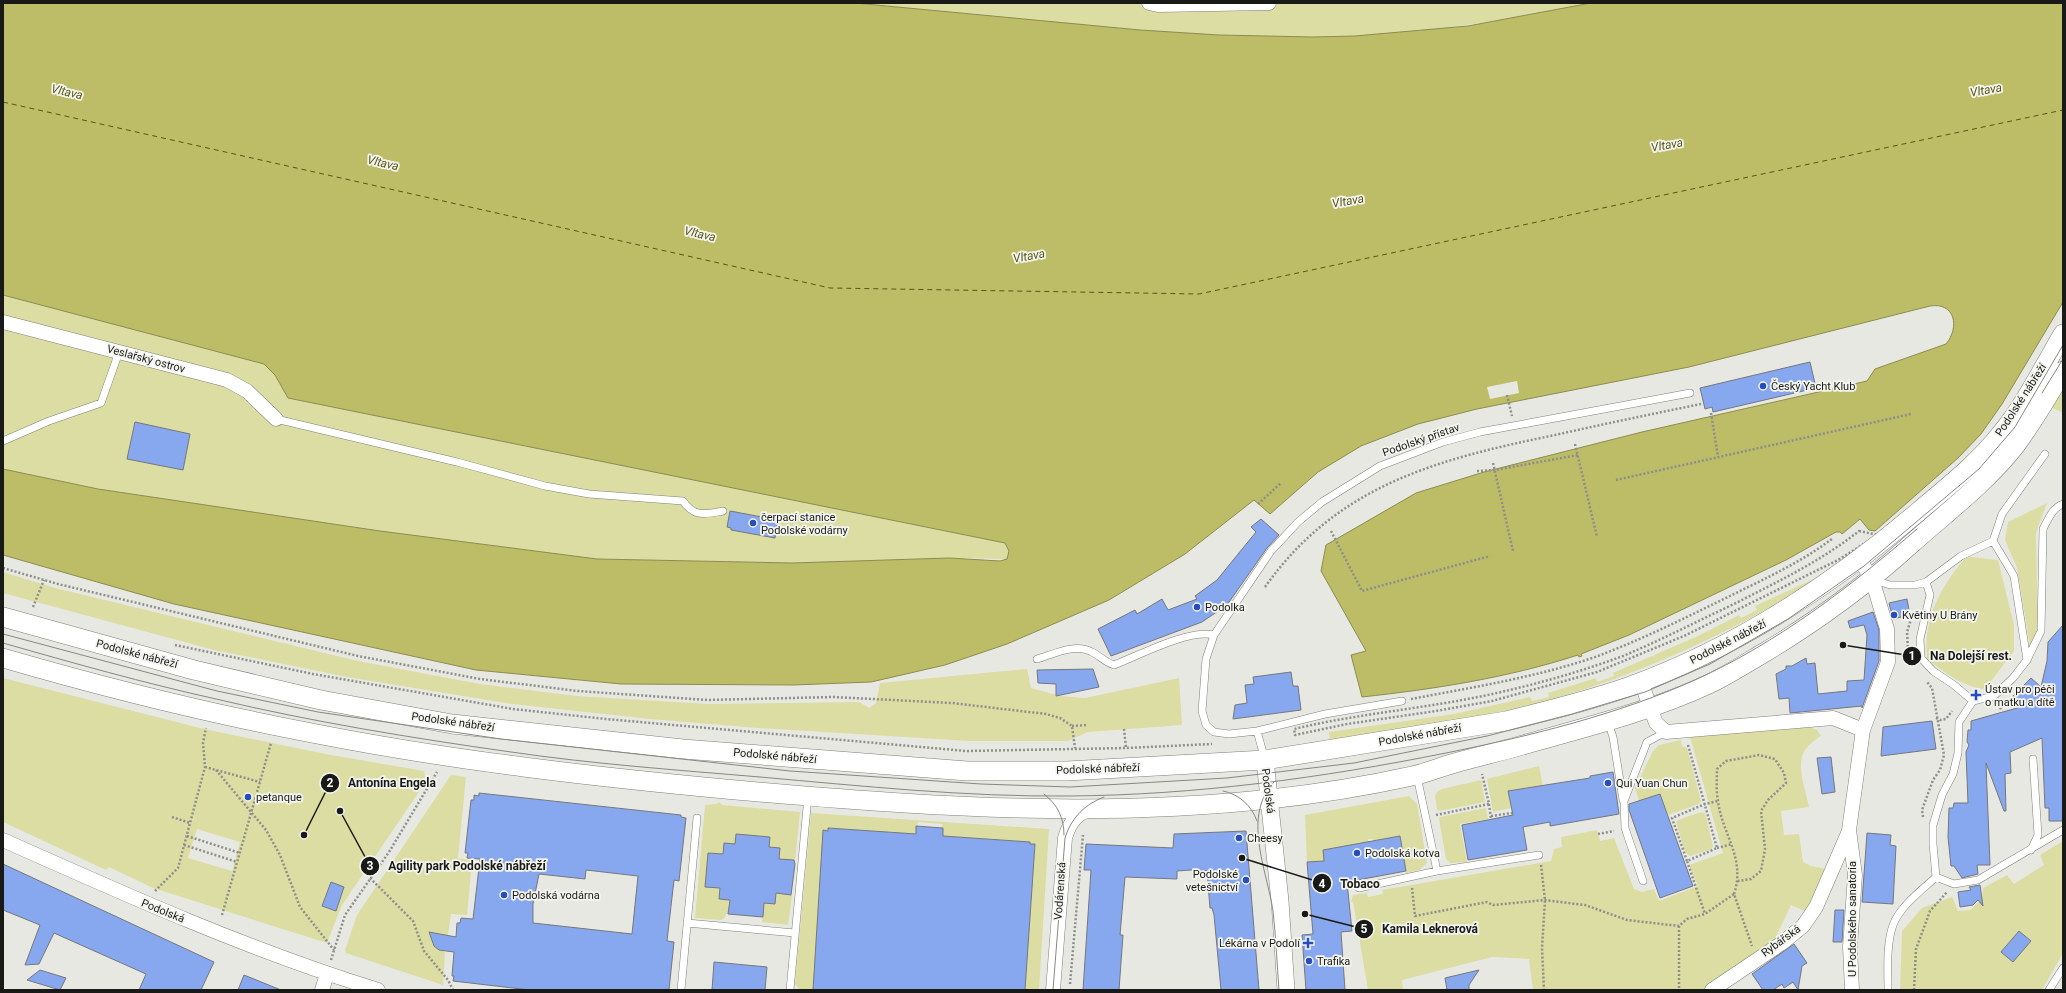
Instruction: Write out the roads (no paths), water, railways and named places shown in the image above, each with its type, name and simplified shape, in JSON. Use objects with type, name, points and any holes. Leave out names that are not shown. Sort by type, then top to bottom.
[{"type":"main road","name":"Podolské nábřeží","points":[[3,617],[194,670],[321,700],[460,725],[683,749],[967,771],[1067,771],[1265,760],[1506,721],[1568,705],[1641,682],[1718,649],[1775,618],[1804,600],[1860,560],[1975,463],[2000,436],[2063,334]]},
{"type":"main road","name":"Podolské nábřeží","points":[[3,658],[188,707],[316,734],[447,756],[683,785],[834,798],[1041,809],[1096,809],[1220,803],[1269,799],[1332,791],[1417,776],[1451,764],[1608,721],[1650,707],[1711,683],[1736,670],[1798,632],[1872,579],[1987,477],[2006,457],[2026,430],[2063,370]]},
{"type":"street","points":[[1149,3],[1158,5],[1269,3]]},
{"type":"street","name":"Veslařský ostrov","points":[[3,322],[227,380],[247,391],[276,419]]},
{"type":"street","name":"U Podolského sanatoria","points":[[1852,990],[1850,947],[1854,875],[1849,830],[1863,730],[1888,662],[1887,629],[1872,579],[1860,560]]},
{"type":"street","points":[[1641,682],[1656,723],[1666,732],[1833,718],[1863,730]]},
{"type":"street","name":"Podolská","points":[[1265,760],[1280,901],[1286,990]]},
{"type":"street","name":"Vodárenská","points":[[1053,990],[1065,838],[1073,820],[1082,812],[1096,809]]},
{"type":"street","name":"Rybářská","points":[[1712,990],[1804,926],[1816,907],[1849,830]]},
{"type":"street","name":"Podolská","points":[[3,840],[140,902],[327,974],[378,990]]},
{"type":"street","points":[[322,990],[327,974]]},
{"type":"lane","points":[[3,441],[49,421],[101,403],[119,352]]},
{"type":"lane","name":"Podolský přístav","points":[[1257,731],[1229,734],[1214,732],[1210,729],[1203,719],[1206,659],[1214,635],[1271,551],[1298,522],[1322,502],[1380,466],[1443,442],[1514,426],[1690,393]]},
{"type":"lane","points":[[276,419],[457,462],[545,486],[589,494],[683,501],[690,511],[703,515],[723,511]]},
{"type":"lane","points":[[1872,579],[1890,585],[1915,585],[1926,582],[1961,556],[1993,541],[2002,514],[2045,454]]},
{"type":"lane","points":[[1936,876],[1932,831],[1942,795],[1953,774],[1958,752],[1959,722],[1973,701],[1994,696],[2013,678],[2027,660],[2041,631],[2043,529],[2050,515],[2063,504]]},
{"type":"lane","points":[[1993,541],[2014,576],[2027,660]]},
{"type":"lane","points":[[1926,582],[1930,595],[1920,639],[1921,658],[1933,671],[1954,685],[1973,701]]},
{"type":"lane","points":[[1037,659],[1074,648],[1093,652],[1105,662],[1114,665],[1191,635],[1206,633],[1214,635]]},
{"type":"lane","points":[[1265,760],[1257,731],[1325,714],[1402,701]]},
{"type":"lane","points":[[1608,721],[1613,737],[1624,801],[1625,828],[1643,880]]},
{"type":"lane","points":[[1624,801],[1647,742],[1666,732]]},
{"type":"lane","points":[[2031,850],[2038,835],[2037,797],[2033,759]]},
{"type":"lane","points":[[1417,776],[1437,871]]},
{"type":"lane","points":[[790,990],[807,807]]},
{"type":"lane","points":[[681,990],[697,818]]},
{"type":"lane","points":[[1936,876],[1954,884],[1978,880],[2063,830]]},
{"type":"lane","points":[[1359,888],[1437,871],[1539,855]]},
{"type":"lane","points":[[1888,990],[1888,950],[1893,925],[1902,910],[1936,876]]},
{"type":"lane","points":[[687,924],[795,933]]},
{"type":"lane","points":[[2049,990],[2063,968]]},
{"type":"water","name":"Vltava","points":[[3,3],[855,3],[1140,30],[1219,35],[1313,37],[1355,36],[1468,26],[1591,3],[2063,3],[2063,302],[2002,404],[1981,434],[1958,458],[1875,531],[1869,530],[1860,519],[1842,534],[1840,532],[1836,532],[1786,560],[1629,635],[1581,654],[1582,656],[1579,657],[1578,655],[1525,670],[1471,682],[1362,697],[1351,655],[1366,651],[1321,571],[1326,545],[1416,493],[1484,472],[1642,432],[1867,381],[1875,369],[1946,344],[1953,330],[1954,323],[1950,312],[1945,308],[1930,306],[1689,367],[1477,409],[1418,424],[1361,446],[1318,472],[1270,514],[1254,500],[1185,554],[1109,600],[1007,644],[945,665],[871,682],[793,685],[621,684],[476,670],[174,604],[3,555],[3,469],[98,489],[380,531],[597,559],[792,563],[949,558],[1000,561],[1007,559],[1009,551],[1005,543],[288,398],[275,375],[264,364],[3,295]]},
{"type":"tram line","points":[[3,634],[217,691],[318,712],[501,739],[790,771],[981,784],[1070,787],[1227,778],[1354,763],[1487,736],[1572,714],[1645,692],[1710,664],[1788,619],[1864,566],[1979,469],[2015,427],[2063,345]]},
{"type":"tram line","points":[[2042,393],[2063,359]]},
{"type":"tram line","points":[[3,643],[162,686],[252,707],[326,722],[474,747],[542,756],[666,769],[953,793],[1030,796],[1117,795],[1211,789],[1258,784],[1399,762],[1541,732],[1635,704],[1695,680],[1755,649],[1839,593],[1917,529]]},
{"type":"tram line","points":[[1275,781],[1265,795],[1260,810],[1258,826],[1262,861],[1273,911],[1279,990]]},
{"type":"tram line","points":[[1223,791],[1234,795],[1244,802],[1252,810],[1257,821]]},
{"type":"tram line","points":[[1044,794],[1049,798],[1059,812],[1063,823],[1064,835]]},
{"type":"tram line","points":[[1053,990],[1065,838],[1075,818],[1085,808],[1104,797]]},
{"type":"place","name":"Český Yacht Klub","points":[[1763,386]]},
{"type":"place","name":"čerpací stanice Podolské vodárny","points":[[753,523]]},
{"type":"place","name":"Podolka","points":[[1197,607]]},
{"type":"place","name":"Květiny U Brány","points":[[1894,615]]},
{"type":"place","name":"Na Dolejší rest.","points":[[1843,645]]},
{"type":"place","name":"Ústav pro péči o matku a dítě","points":[[1976,695]]},
{"type":"place","name":"Qui Yuan Chun","points":[[1608,783]]},
{"type":"place","name":"petanque","points":[[248,797]]},
{"type":"place","name":"Agility park Podolské nábřeží","points":[[340,811]]},
{"type":"place","name":"Antonína Engela","points":[[304,835]]},
{"type":"place","name":"Cheesy","points":[[1239,838]]},
{"type":"place","name":"Podolská kotva","points":[[1357,853]]},
{"type":"place","name":"Tobaco","points":[[1242,858]]},
{"type":"place","name":"Podolské vetešnictví","points":[[1246,880]]},
{"type":"place","name":"Podolská vodárna","points":[[504,895]]},
{"type":"place","name":"Kamila Leknerová","points":[[1305,914]]},
{"type":"place","name":"Lékárna v Podolí","points":[[1308,943]]},
{"type":"place","name":"Trafika","points":[[1309,961]]}]
